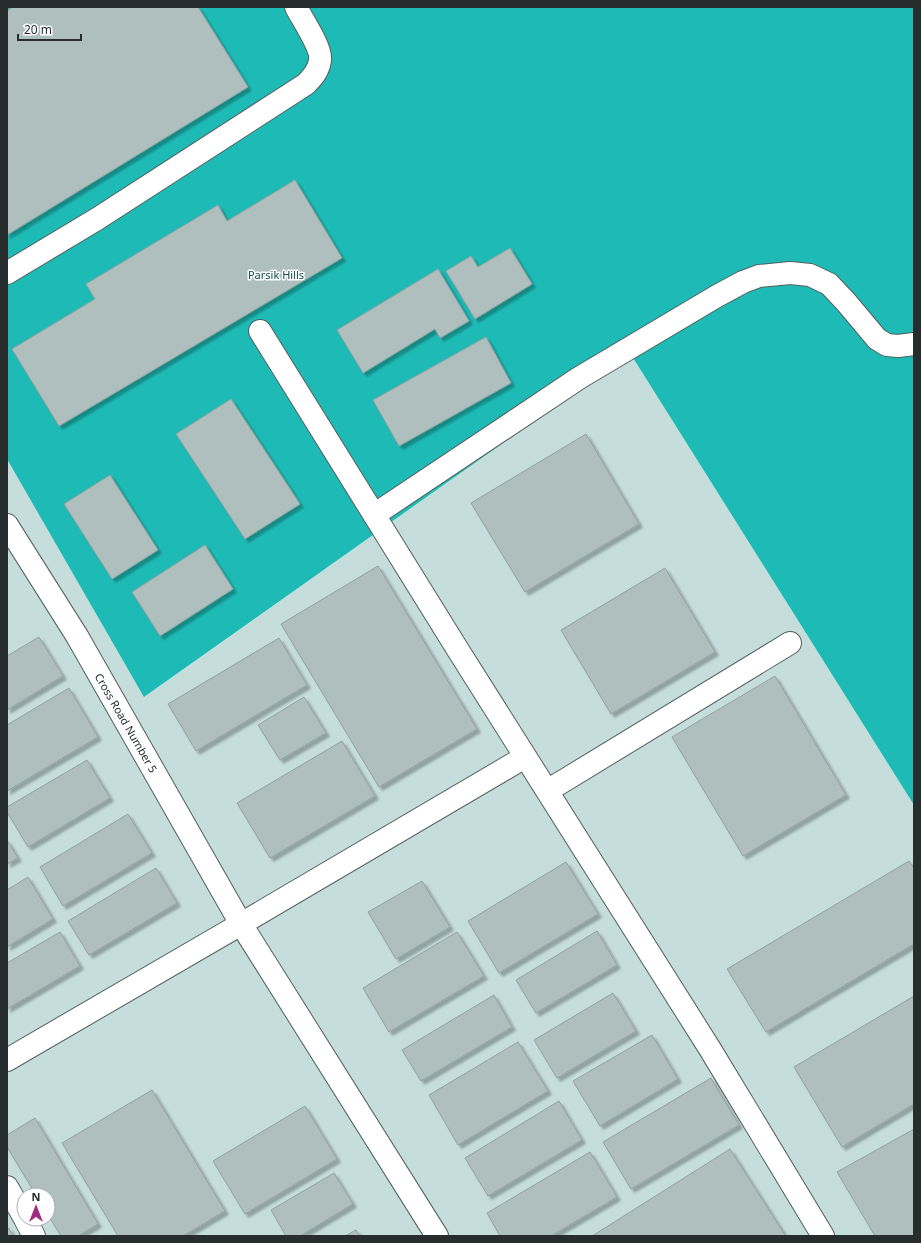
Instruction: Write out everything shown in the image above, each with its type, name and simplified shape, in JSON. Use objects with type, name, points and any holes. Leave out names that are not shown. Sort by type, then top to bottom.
[{"type":"street","points":[[7,273],[97,219],[306,84],[314,76],[320,59],[318,48],[296,7]]},
{"type":"street","points":[[374,515],[579,378],[717,296],[743,282],[759,276],[790,272],[810,275],[829,284],[846,302],[876,339],[887,344],[898,346],[914,344]]},
{"type":"street","points":[[260,331],[525,757],[710,1050],[822,1236]]},
{"type":"street","name":"Cross Road Number 5","points":[[7,525],[77,636],[241,924],[438,1236]]},
{"type":"street","points":[[547,791],[790,643]]},
{"type":"street","points":[[7,1060],[525,757]]},
{"type":"street","points":[[7,1187],[16,1203]]},
{"type":"street","points":[[29,1227],[34,1236]]},
{"type":"shaded area","points":[[630,353],[914,805],[914,1236],[7,1236],[7,459],[145,697]]},
{"type":"green space","name":"Parsik Hills","points":[[7,7],[914,7],[914,805],[630,353],[144,697],[7,459]]},
{"type":"building","points":[[13,7],[198,7],[248,87],[7,235],[7,11]]},
{"type":"building","points":[[295,180],[342,258],[59,426],[12,349],[95,299],[86,284],[218,205],[227,221]]},
{"type":"building","points":[[510,248],[532,284],[475,319],[446,271],[471,256],[478,267]]},
{"type":"building","points":[[438,269],[469,321],[440,338],[435,329],[363,373],[337,330]]},
{"type":"building","points":[[486,337],[511,383],[399,446],[373,400]]},
{"type":"building","points":[[231,399],[300,504],[245,539],[176,434]]},
{"type":"building","points":[[586,434],[639,524],[525,592],[471,503]]},
{"type":"building","points":[[110,475],[158,550],[112,579],[64,504]]},
{"type":"building","points":[[205,545],[233,589],[160,636],[132,592]]},
{"type":"building","points":[[378,566],[477,729],[379,787],[281,624]]},
{"type":"building","points":[[665,568],[715,652],[611,714],[561,630]]},
{"type":"building","points":[[39,637],[63,676],[7,710],[7,656]]},
{"type":"building","points":[[279,638],[307,685],[196,751],[168,704]]},
{"type":"building","points":[[775,676],[846,795],[743,856],[672,737]]},
{"type":"building","points":[[69,688],[98,737],[7,791],[7,725]]},
{"type":"building","points":[[304,697],[326,733],[280,760],[258,725]]},
{"type":"building","points":[[342,741],[375,796],[270,858],[237,803]]},
{"type":"building","points":[[87,760],[110,798],[28,847],[7,812],[7,807]]},
{"type":"building","points":[[128,814],[152,853],[63,906],[40,867]]},
{"type":"building","points":[[7,840],[18,858],[7,864]]},
{"type":"building","points":[[909,861],[914,868],[914,944],[766,1032],[727,969]]},
{"type":"building","points":[[566,862],[598,914],[499,973],[468,921]]},
{"type":"building","points":[[156,868],[177,903],[89,955],[68,921]]},
{"type":"building","points":[[28,877],[53,919],[7,947],[7,890]]},
{"type":"building","points":[[422,881],[450,927],[396,959],[368,912]]},
{"type":"building","points":[[597,931],[617,965],[536,1013],[516,980]]},
{"type":"building","points":[[60,932],[80,966],[7,1009],[7,963]]},
{"type":"building","points":[[457,932],[484,976],[389,1032],[363,988]]},
{"type":"building","points":[[613,993],[636,1031],[557,1078],[534,1040]]},
{"type":"building","points":[[494,995],[512,1027],[421,1081],[402,1050]]},
{"type":"building","points":[[914,996],[914,1104],[842,1147],[794,1067]]},
{"type":"building","points":[[652,1035],[678,1079],[600,1126],[573,1081]]},
{"type":"building","points":[[518,1042],[548,1091],[458,1145],[429,1095]]},
{"type":"building","points":[[711,1078],[739,1125],[631,1189],[603,1142]]},
{"type":"building","points":[[152,1090],[225,1211],[183,1236],[118,1236],[62,1143]]},
{"type":"building","points":[[559,1101],[582,1140],[488,1196],[465,1158]]},
{"type":"building","points":[[305,1106],[337,1159],[245,1214],[213,1161]]},
{"type":"building","points":[[35,1118],[98,1224],[78,1236],[61,1236],[55,1227],[56,1187],[31,1187],[7,1147],[7,1135]]},
{"type":"building","points":[[914,1129],[914,1236],[875,1236],[837,1172]]},
{"type":"building","points":[[730,1149],[785,1235],[592,1236]]},
{"type":"building","points":[[590,1152],[617,1197],[551,1236],[500,1236],[487,1213]]},
{"type":"building","points":[[334,1173],[353,1204],[300,1236],[286,1236],[271,1210]]},
{"type":"building","points":[[9,1228],[13,1236],[7,1236],[7,1229]]},
{"type":"building","points":[[356,1230],[360,1236],[345,1236]]}]
